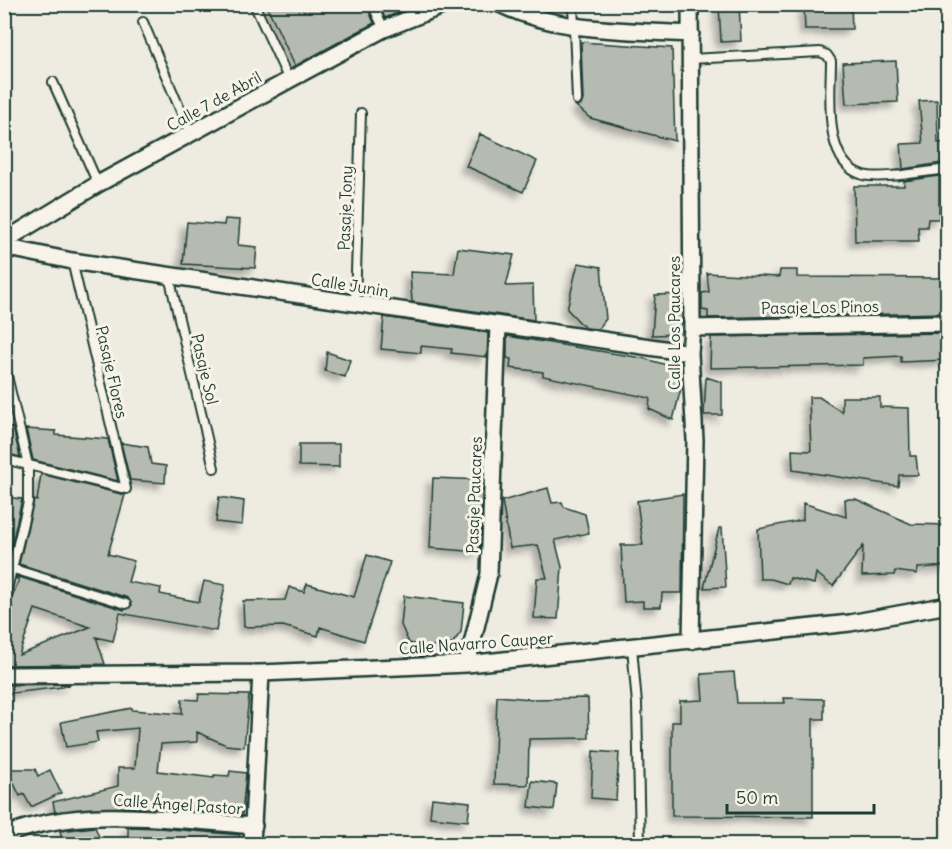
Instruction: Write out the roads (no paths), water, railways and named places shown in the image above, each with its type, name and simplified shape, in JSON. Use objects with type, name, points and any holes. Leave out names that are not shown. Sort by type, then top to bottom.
[{"type":"street","name":"Calle 7 de Abril","points":[[4,241],[98,184],[289,80],[384,30],[447,4]]},
{"type":"street","points":[[500,4],[518,13],[572,26],[691,34]]},
{"type":"street","name":"Calle Los Paucares","points":[[690,4],[692,328],[690,353],[695,440],[691,641]]},
{"type":"street","name":"Calle Junin","points":[[4,247],[72,261],[169,276],[690,353]]},
{"type":"street","name":"Pasaje Los Pinos","points":[[692,328],[948,322]]},
{"type":"street","name":"Pasaje Paucares","points":[[467,664],[489,574],[498,325]]},
{"type":"street","name":"Calle Navarro Cauper","points":[[4,675],[261,673],[467,664],[850,623],[948,604]]},
{"type":"street","points":[[252,844],[261,673]]},
{"type":"street","name":"Calle Ángel Pastor","points":[[5,840],[27,826],[106,817],[254,826]]},
{"type":"lane","points":[[255,4],[289,80]]},
{"type":"lane","points":[[372,4],[384,30]]},
{"type":"lane","points":[[573,4],[572,26],[577,100]]},
{"type":"lane","points":[[143,22],[191,135]]},
{"type":"lane","points":[[690,59],[820,52],[827,55],[831,61],[832,136],[842,157],[853,171],[874,176],[948,169]]},
{"type":"lane","points":[[53,82],[98,184]]},
{"type":"lane","name":"Pasaje Tony","points":[[356,304],[361,113]]},
{"type":"lane","name":"Pasaje Flores","points":[[28,465],[126,489],[72,261]]},
{"type":"lane","name":"Pasaje Sol","points":[[169,276],[214,468]]},
{"type":"lane","points":[[4,363],[28,465],[28,502],[4,603]]},
{"type":"lane","points":[[4,459],[28,465]]},
{"type":"lane","points":[[4,566],[126,604]]},
{"type":"lane","points":[[632,647],[637,704],[640,844]]}]
